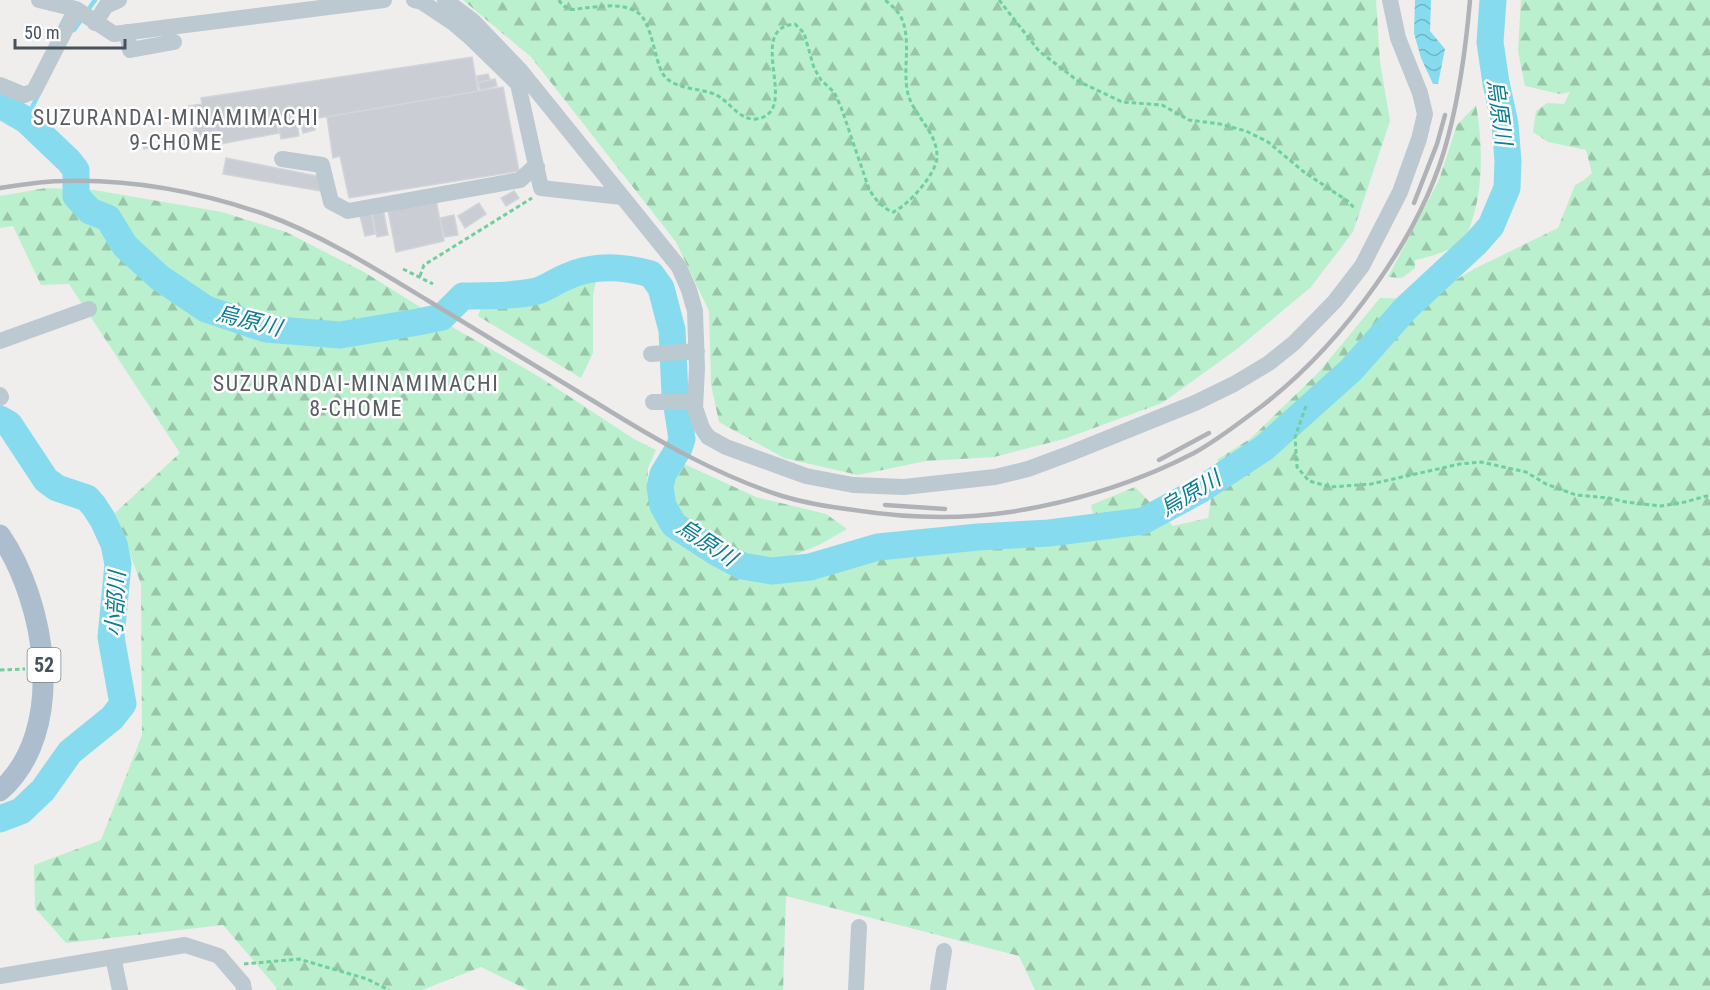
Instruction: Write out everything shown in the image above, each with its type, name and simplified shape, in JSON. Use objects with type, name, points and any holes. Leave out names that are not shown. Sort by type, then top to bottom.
[{"type":"main road","name":"52","points":[[0,535],[15,558],[31,596],[44,665],[39,718],[31,746],[16,775],[0,791]]},
{"type":"street","points":[[39,0],[76,9],[114,34],[384,0]]},
{"type":"street","points":[[95,22],[106,6],[119,0]]},
{"type":"street","points":[[414,0],[422,2],[452,22],[518,84],[542,188],[622,197]]},
{"type":"street","points":[[445,0],[473,21],[520,70],[679,267],[695,311],[692,404],[708,437],[766,463],[806,476],[853,485],[904,487],[995,477],[1071,453],[1196,403],[1269,363],[1294,343],[1335,301],[1362,266],[1400,192],[1419,139],[1425,114],[1420,93],[1398,38],[1390,0]]},
{"type":"street","points":[[0,85],[24,95],[33,91],[76,9]]},
{"type":"street","points":[[127,32],[130,50],[174,42]]},
{"type":"street","points":[[282,159],[322,165],[331,202],[348,211],[520,180],[537,167]]},
{"type":"street","points":[[0,341],[89,309]]},
{"type":"street","points":[[651,354],[694,351]]},
{"type":"street","points":[[657,402],[692,404]]},
{"type":"street","points":[[856,990],[859,927]]},
{"type":"street","points":[[0,976],[186,945],[219,956],[243,984],[244,990]]},
{"type":"street","points":[[938,990],[944,951]]},
{"type":"street","points":[[113,957],[120,990]]},
{"type":"path","points":[[558,0],[571,9],[619,6],[633,9],[640,14],[649,32],[664,76],[674,83],[714,94],[724,99],[742,116],[754,120],[763,117],[776,101],[772,47],[776,32],[784,25],[795,24],[804,33],[814,69],[821,80],[834,92],[841,107],[869,189],[875,199],[893,212],[915,196],[938,159],[934,139],[909,97],[906,82],[905,30],[900,17],[885,0]]},
{"type":"path","points":[[999,0],[1039,51],[1078,81],[1122,102],[1162,105],[1189,120],[1220,124],[1246,131],[1268,142],[1304,172],[1349,202],[1354,208]]},
{"type":"path","points":[[420,276],[424,265],[538,195],[542,188]]},
{"type":"path","points":[[404,269],[433,284]]},
{"type":"path","points":[[1306,406],[1295,437],[1297,467],[1309,481],[1331,488],[1371,484],[1460,464],[1481,462],[1526,472],[1546,484],[1575,495],[1661,506],[1710,495]]},
{"type":"path","points":[[0,670],[25,669]]},
{"type":"path","points":[[243,964],[299,959],[367,979],[389,990]]},
{"type":"green space","points":[[463,0],[1376,0],[1380,62],[1390,121],[1353,232],[1311,287],[1237,349],[1162,403],[1064,439],[994,457],[926,461],[858,475],[784,458],[719,422],[711,384],[709,311],[676,242],[531,57]]},
{"type":"green space","points":[[1521,0],[1710,0],[1710,990],[1035,990],[1019,956],[786,896],[783,990],[528,990],[481,967],[422,990],[276,990],[276,987],[223,925],[66,943],[35,908],[34,865],[101,840],[142,735],[141,584],[115,513],[180,453],[69,284],[41,285],[13,226],[0,228],[0,196],[46,188],[94,190],[222,212],[286,232],[364,272],[454,328],[538,376],[634,439],[656,450],[648,468],[647,485],[651,505],[665,519],[670,509],[671,479],[680,462],[756,497],[826,514],[847,529],[819,545],[782,560],[783,580],[889,540],[970,530],[1097,533],[1091,505],[1135,487],[1173,526],[1208,518],[1218,459],[1250,439],[1319,372],[1380,298],[1424,299],[1474,269],[1558,228],[1575,185],[1592,173],[1586,150],[1548,142],[1533,132],[1536,111],[1547,103],[1564,104],[1570,92],[1560,94],[1525,86],[1518,51]]},
{"type":"green space","points":[[1476,105],[1481,152],[1480,184],[1474,214],[1466,235],[1457,245],[1446,251],[1415,260],[1415,268],[1402,278],[1388,277],[1439,180],[1457,125]]},
{"type":"green space","points":[[572,280],[596,281],[593,295],[593,353],[581,378],[478,316],[483,303],[501,309],[535,302]]},
{"type":"water","points":[[1415,0],[1431,0],[1430,31],[1445,49],[1438,84],[1433,84],[1421,58],[1414,33]]},
{"type":"building","points":[[472,57],[478,91],[277,125],[279,133],[204,147],[202,136],[195,137],[189,106],[202,104],[201,98]]},
{"type":"building","points":[[488,74],[490,80],[478,82],[477,76]]},
{"type":"building","points":[[495,79],[497,86],[480,90],[478,83]]},
{"type":"building","points":[[503,87],[519,171],[349,198],[340,156],[333,158],[327,117]]},
{"type":"building","points":[[313,122],[315,130],[303,133],[301,124]]},
{"type":"building","points":[[297,123],[299,136],[281,139],[279,127]]},
{"type":"building","points":[[188,137],[190,145],[170,148],[168,140]]},
{"type":"building","points":[[152,140],[154,147],[144,149],[142,142]]},
{"type":"building","points":[[226,158],[322,177],[320,191],[223,174]]},
{"type":"building","points":[[514,191],[519,198],[506,206],[501,198]]},
{"type":"building","points":[[436,200],[444,241],[396,252],[388,210]]},
{"type":"building","points":[[479,203],[486,214],[465,228],[458,216]]},
{"type":"building","points":[[383,209],[388,235],[377,237],[372,213]]},
{"type":"building","points":[[371,213],[375,234],[365,236],[360,216]]},
{"type":"building","points":[[454,215],[458,235],[445,237],[440,218]]},
{"type":"waterway","points":[[74,30],[95,0]]},
{"type":"waterway","name":"烏原川","points":[[0,105],[26,120],[69,161],[76,170],[76,196],[90,211],[108,218],[125,246],[160,278],[206,309],[266,329],[340,335],[442,317],[463,296],[528,293],[576,273],[597,268],[629,269],[651,274],[661,288],[672,330],[675,394],[682,439],[663,474],[660,487],[663,506],[674,525],[714,551],[742,566],[772,571],[810,567],[878,547],[978,537],[1049,533],[1143,521],[1200,490],[1264,448],[1351,370],[1406,308],[1476,243],[1491,226],[1507,188],[1508,161],[1505,124],[1490,42],[1493,0]]},
{"type":"waterway","points":[[26,120],[38,95]]},
{"type":"waterway","name":"小部川","points":[[0,419],[9,424],[46,480],[57,488],[87,498],[103,520],[114,544],[118,564],[111,637],[123,704],[112,718],[70,752],[43,790],[21,811],[0,819]]},
{"type":"railway","points":[[0,188],[56,181],[115,182],[166,188],[240,206],[285,222],[347,253],[644,431],[688,456],[758,488],[808,503],[874,513],[952,517],[990,515],[1081,497],[1172,464],[1220,437],[1262,406],[1292,381],[1321,352],[1376,285],[1420,212],[1448,137],[1456,103],[1470,0]]},
{"type":"railway","points":[[1414,203],[1437,144],[1445,115]]},
{"type":"railway","points":[[1159,460],[1209,433]]},
{"type":"railway","points":[[885,505],[945,509]]},
{"type":"district","name":"SUZURANDAI-MINAMIMACHI 9-CHOME","points":[[176,130]]},
{"type":"district","name":"SUZURANDAI-MINAMIMACHI 8-CHOME","points":[[356,396]]}]
